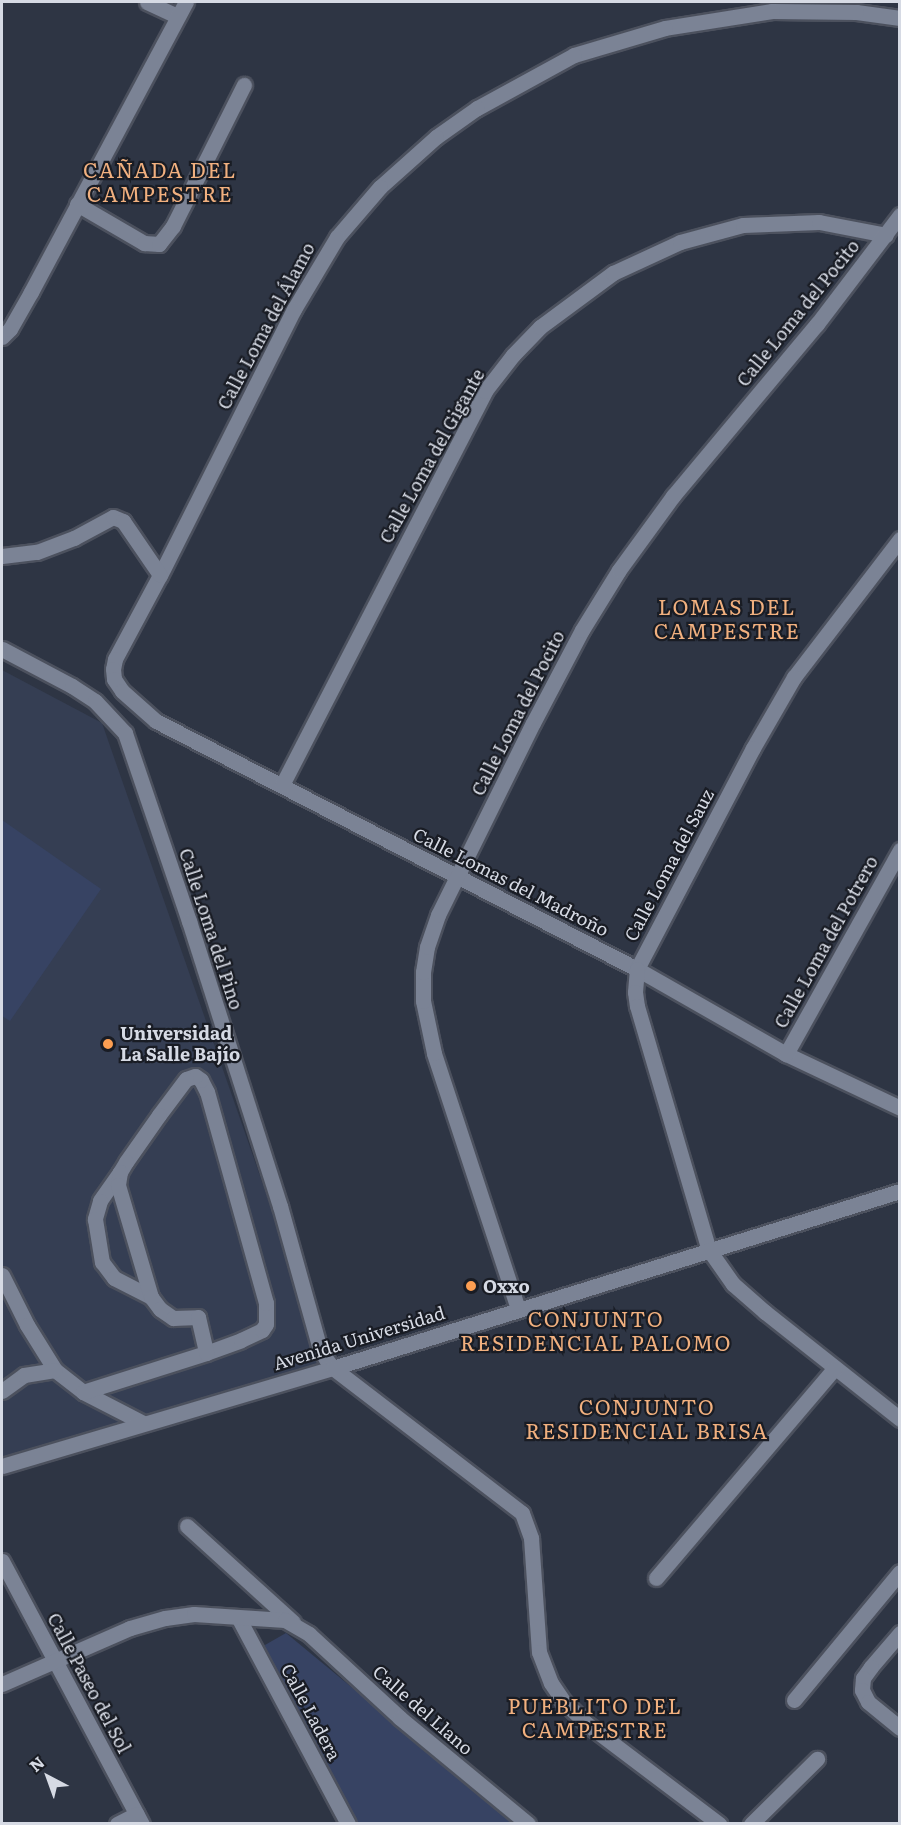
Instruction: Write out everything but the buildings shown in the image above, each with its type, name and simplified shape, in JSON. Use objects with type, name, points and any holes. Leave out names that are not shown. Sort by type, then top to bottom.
[{"type":"street","points":[[147,2],[177,16]]},
{"type":"street","points":[[2,337],[10,329],[186,2]]},
{"type":"street","name":"Calle Loma del Álamo","points":[[114,679],[115,659],[160,575],[294,309],[337,237],[380,187],[436,137],[477,108],[574,55],[664,28],[772,11],[856,12],[900,18]]},
{"type":"street","points":[[77,204],[144,243],[159,244],[173,226],[244,85]]},
{"type":"street","name":"Calle Loma del Pocito","points":[[518,1309],[434,1053],[423,1001],[423,972],[438,915],[533,723],[582,630],[619,570],[673,496],[817,324],[900,215]]},
{"type":"street","name":"Calle Loma del Gigante","points":[[282,785],[485,391],[513,355],[540,327],[614,273],[680,242],[743,225],[819,222],[886,235]]},
{"type":"street","points":[[2,556],[37,552],[74,538],[113,517],[123,521],[160,575]]},
{"type":"street","name":"Calle Loma del Sauz","points":[[900,539],[794,677],[753,748],[637,969],[637,1006],[709,1250],[733,1284],[900,1419]]},
{"type":"street","name":"Calle Loma del Pino","points":[[2,649],[72,686],[107,712],[125,733],[134,753],[280,1206],[319,1346],[333,1368]]},
{"type":"street","name":"Calle Lomas del Madroño","points":[[114,679],[136,705],[156,721],[637,969],[786,1054],[900,1108]]},
{"type":"street","name":"Calle Loma del Potrero","points":[[786,1054],[897,860]]},
{"type":"street","points":[[82,1392],[206,1353],[261,1330],[268,1316],[207,1092],[201,1080],[195,1076],[186,1079],[120,1172],[100,1202],[95,1219],[102,1262],[114,1278],[151,1297]]},
{"type":"street","points":[[120,1172],[118,1185],[151,1297],[160,1309],[173,1318],[198,1317],[206,1353]]},
{"type":"street","name":"Avenida Universidad","points":[[2,1466],[333,1368],[900,1191]]},
{"type":"street","points":[[2,1275],[27,1324],[55,1370],[82,1392],[120,1414],[143,1423]]},
{"type":"street","points":[[333,1368],[522,1513],[531,1538],[538,1652],[550,1683],[564,1702],[587,1724],[719,1824]]},
{"type":"street","points":[[656,1578],[835,1368]]},
{"type":"street","points":[[2,1391],[24,1375],[55,1370]]},
{"type":"street","name":"Calle del Llano","points":[[187,1526],[400,1718],[528,1824]]},
{"type":"street","name":"Calle Paseo del Sol","points":[[2,1561],[140,1819]]},
{"type":"street","points":[[794,1700],[900,1572]]},
{"type":"street","points":[[2,1684],[130,1628],[165,1618],[194,1614],[239,1619],[285,1620],[295,1624]]},
{"type":"street","name":"Calle Ladera","points":[[239,1619],[348,1824]]},
{"type":"street","points":[[900,1633],[867,1672],[861,1690],[868,1702],[900,1728]]},
{"type":"street","points":[[751,1824],[817,1759]]},
{"type":"street","points":[[117,1824],[140,1819]]},
{"type":"shaded area","name":"Universidad La Salle Bajío","points":[[2,670],[102,723],[326,1365],[2,1458]]},
{"type":"shaded area","points":[[2,820],[101,889],[10,1021],[2,1016]]},
{"type":"shaded area","points":[[286,1633],[516,1823],[356,1823],[266,1654],[265,1645]]},
{"type":"place","name":"Universidad La Salle Bajío","points":[[108,1044]]},
{"type":"place","name":"Oxxo","points":[[471,1286]]},
{"type":"district","name":"CAÑADA DEL CAMPESTRE","points":[[160,181]]},
{"type":"district","name":"LOMAS DEL CAMPESTRE","points":[[727,618]]},
{"type":"district","name":"CONJUNTO RESIDENCIAL PALOMO","points":[[596,1330]]},
{"type":"district","name":"CONJUNTO RESIDENCIAL BRISA","points":[[647,1418]]},
{"type":"district","name":"PUEBLITO DEL CAMPESTRE","points":[[595,1717]]}]
